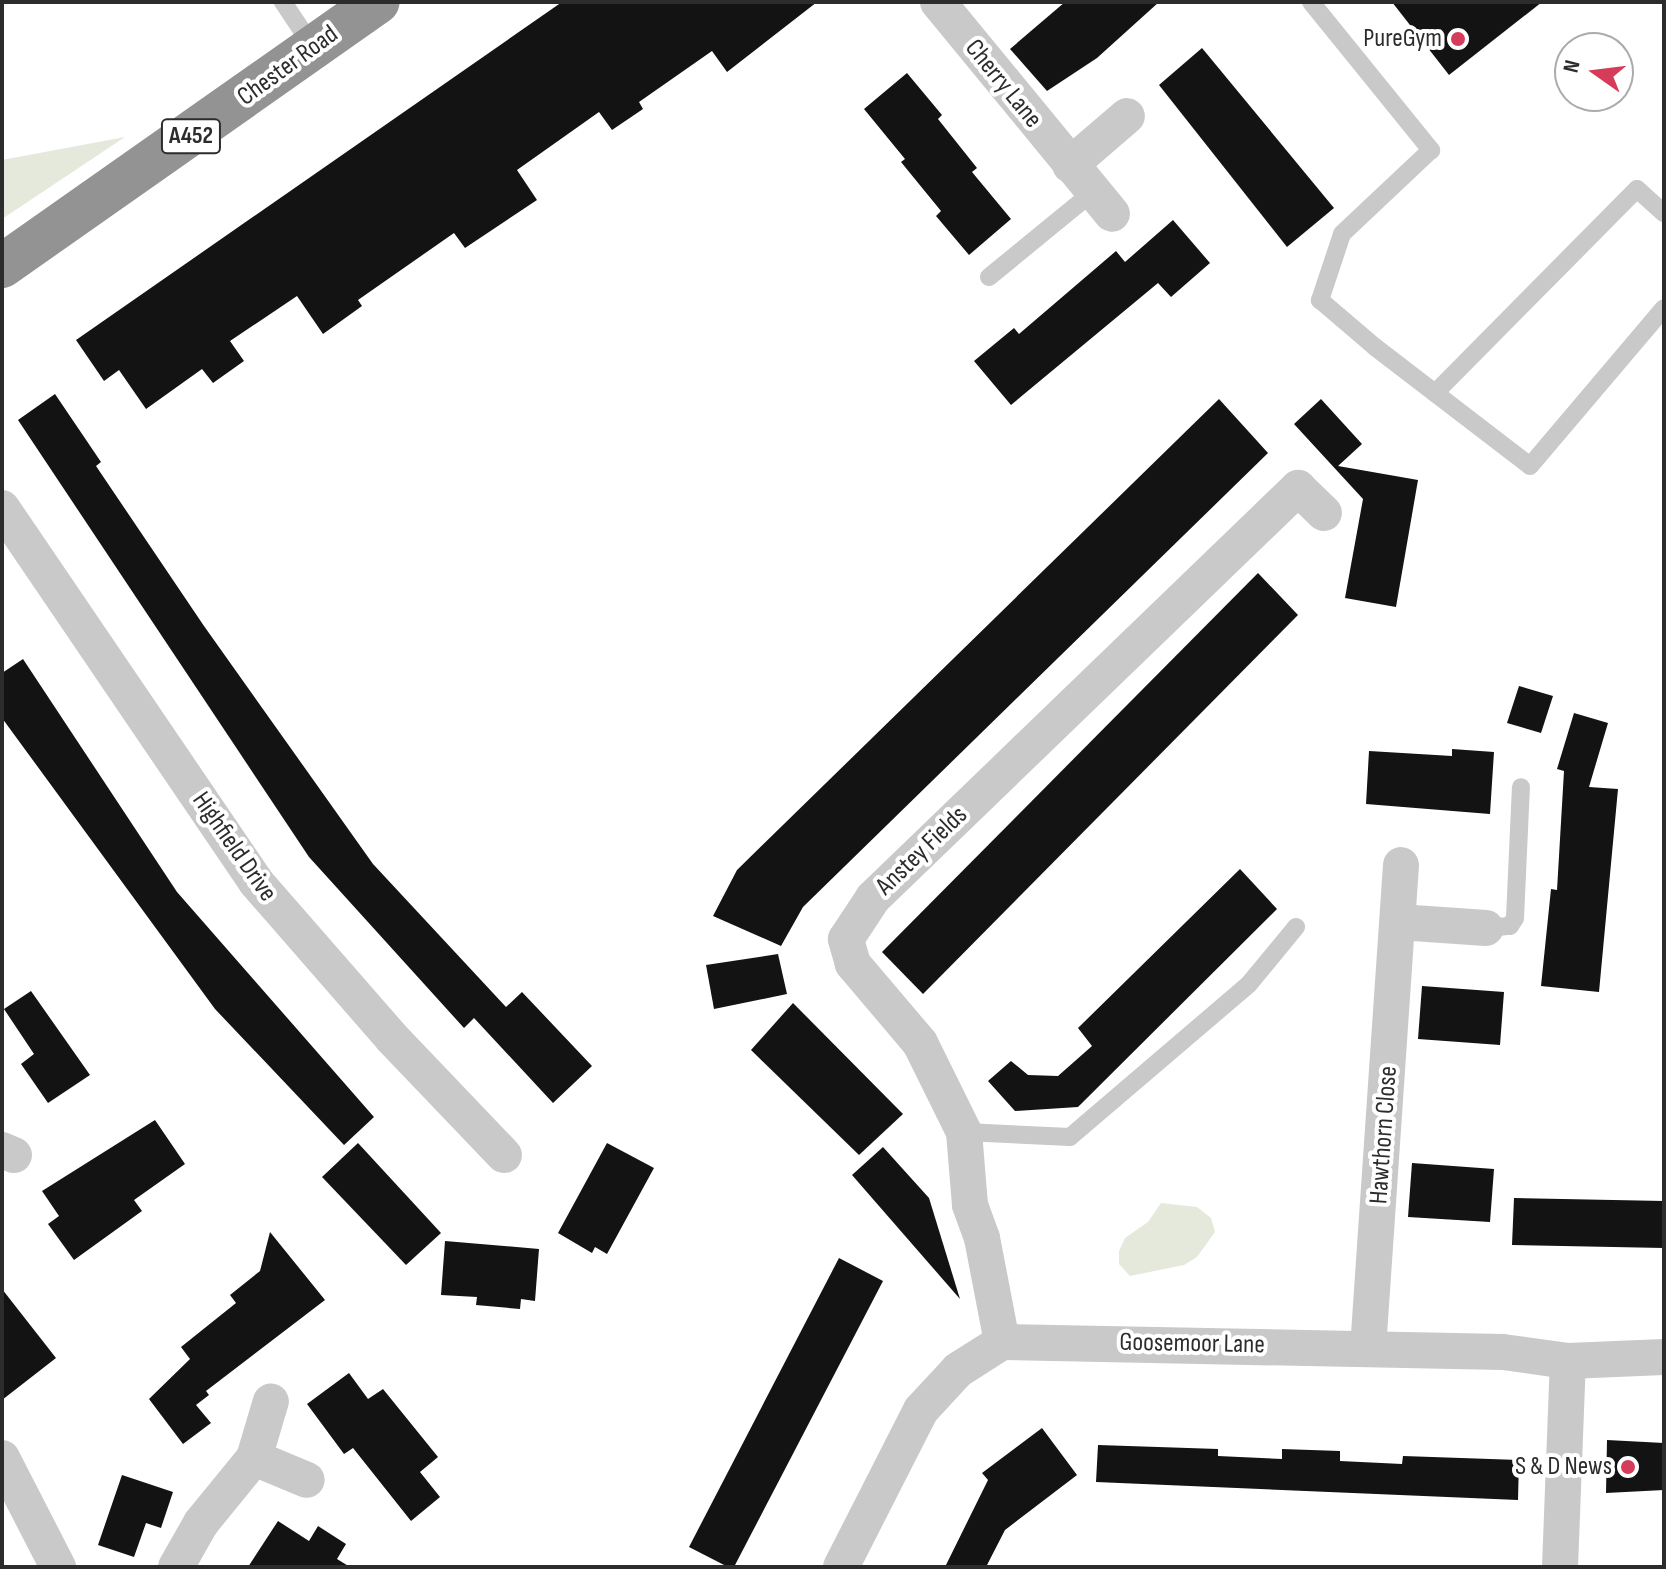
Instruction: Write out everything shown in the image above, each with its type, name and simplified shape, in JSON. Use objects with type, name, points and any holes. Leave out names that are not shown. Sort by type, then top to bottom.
[{"type":"highway","name":"Chester Road","points":[[2,266],[377,2]]},
{"type":"street","name":"Cherry Lane","points":[[938,2],[1092,190]]},
{"type":"street","points":[[1092,190],[1127,116]]},
{"type":"street","name":"Anstey Fields","points":[[1002,1342],[982,1238],[970,1205],[964,1132],[920,1043],[853,964],[846,939],[873,898],[1298,488],[1324,513]]},
{"type":"street","name":"Highfield Drive","points":[[2,508],[256,882],[382,1028],[504,1155]]},
{"type":"street","name":"Hawthorn Close","points":[[1368,1349],[1401,865]]},
{"type":"street","points":[[1399,922],[1486,928]]},
{"type":"street","points":[[841,1567],[921,1410],[958,1370],[1002,1342]]},
{"type":"street","name":"Goosemoor Lane","points":[[1002,1342],[1503,1352],[1568,1361],[1664,1357]]},
{"type":"street","points":[[1560,1567],[1568,1361]]},
{"type":"street","points":[[176,1567],[201,1523],[254,1458],[271,1401]]},
{"type":"street","points":[[2,1458],[58,1567]]},
{"type":"street","points":[[254,1458],[307,1480]]},
{"type":"lane","points":[[283,2],[313,47]]},
{"type":"lane","points":[[1311,2],[1431,150],[1342,234],[1320,300],[1530,466],[1664,308]]},
{"type":"lane","points":[[1435,393],[1637,189],[1664,213]]},
{"type":"lane","points":[[989,277],[1092,190]]},
{"type":"lane","points":[[1486,928],[1510,926],[1515,918],[1521,787]]},
{"type":"lane","points":[[964,1132],[1070,1137],[1249,984],[1296,927]]},
{"type":"shaded area","points":[[125,137],[2,219],[2,160]]},
{"type":"shaded area","points":[[1161,1203],[1197,1207],[1211,1218],[1215,1232],[1197,1257],[1184,1265],[1130,1276],[1119,1264],[1119,1251],[1125,1238],[1148,1222]]},
{"type":"building","points":[[562,2],[817,2],[727,72],[712,51],[639,102],[643,109],[612,130],[599,112],[517,170],[537,200],[465,248],[454,233],[358,300],[362,306],[323,334],[297,296],[230,341],[244,361],[213,383],[202,369],[146,409],[119,370],[104,381],[76,340]]},
{"type":"building","points":[[1065,2],[1159,2],[1097,58],[1047,91],[1010,49]]},
{"type":"building","name":"PureGym","points":[[1392,2],[1542,2],[1449,75]]},
{"type":"building","points":[[1202,48],[1334,208],[1287,247],[1159,85]]},
{"type":"building","points":[[907,73],[942,115],[938,119],[977,168],[972,172],[1011,219],[969,255],[936,216],[941,211],[901,162],[905,159],[864,109]]},
{"type":"building","points":[[1173,220],[1210,263],[1171,297],[1158,283],[1011,405],[974,361],[1014,328],[1019,334],[1116,251],[1125,262]]},
{"type":"building","points":[[55,394],[101,462],[96,466],[204,626],[373,864],[506,1007],[522,992],[592,1066],[553,1103],[474,1018],[464,1028],[309,857],[18,420]]},
{"type":"building","points":[[1219,399],[1268,453],[803,907],[781,946],[713,916],[737,870]]},
{"type":"building","points":[[1321,399],[1362,444],[1338,466],[1418,480],[1396,607],[1345,598],[1363,499],[1294,424]]},
{"type":"building","points":[[1258,573],[1298,615],[923,994],[882,952]]},
{"type":"building","points":[[23,659],[177,892],[374,1117],[344,1145],[215,1009],[2,718],[2,673]]},
{"type":"building","points":[[1519,686],[1553,696],[1541,733],[1507,723]]},
{"type":"building","points":[[1574,713],[1608,723],[1589,787],[1618,789],[1599,992],[1541,986],[1551,889],[1557,890],[1564,771],[1557,769]]},
{"type":"building","points":[[1452,749],[1494,752],[1490,814],[1366,804],[1369,751],[1452,756]]},
{"type":"building","points":[[1240,869],[1277,909],[1078,1107],[1015,1111],[988,1081],[1011,1061],[1028,1075],[1058,1076],[1092,1046],[1078,1028]]},
{"type":"building","points":[[778,954],[787,994],[714,1009],[706,965]]},
{"type":"building","points":[[1422,986],[1504,992],[1500,1045],[1418,1039]]},
{"type":"building","points":[[31,991],[90,1075],[48,1103],[21,1064],[34,1054],[4,1009]]},
{"type":"building","points":[[793,1003],[903,1114],[859,1155],[751,1050]]},
{"type":"building","points":[[155,1120],[185,1164],[134,1200],[142,1211],[74,1260],[48,1224],[59,1216],[42,1191]]},
{"type":"building","points":[[358,1143],[441,1233],[406,1265],[322,1177]]},
{"type":"building","points":[[607,1143],[654,1168],[607,1254],[595,1247],[592,1253],[558,1233]]},
{"type":"building","points":[[883,1147],[929,1198],[960,1299],[852,1175]]},
{"type":"building","points":[[1412,1163],[1494,1169],[1490,1222],[1408,1217]]},
{"type":"building","points":[[1514,1198],[1664,1201],[1664,1248],[1512,1245]]},
{"type":"building","points":[[270,1232],[325,1300],[206,1391],[209,1395],[196,1405],[211,1423],[183,1444],[149,1399],[190,1359],[181,1347],[236,1303],[230,1295],[260,1271]]},
{"type":"building","points":[[445,1241],[539,1249],[535,1301],[521,1299],[520,1309],[476,1305],[477,1297],[441,1295]]},
{"type":"building","points":[[839,1258],[883,1281],[734,1567],[728,1567],[689,1547]]},
{"type":"building","points":[[2,1289],[56,1358],[2,1400]]},
{"type":"building","points":[[349,1373],[368,1399],[383,1389],[438,1457],[420,1472],[440,1497],[411,1521],[353,1448],[344,1454],[307,1404]]},
{"type":"building","points":[[1042,1428],[1077,1475],[1005,1530],[986,1567],[945,1567],[988,1480],[982,1473]]},
{"type":"building","name":"S & D News","points":[[1607,1440],[1664,1443],[1664,1490],[1606,1493]]},
{"type":"building","points":[[1098,1445],[1218,1449],[1218,1456],[1282,1459],[1282,1449],[1340,1451],[1340,1461],[1402,1464],[1403,1456],[1519,1460],[1518,1500],[1096,1482]]},
{"type":"building","points":[[122,1475],[173,1492],[161,1528],[146,1523],[134,1557],[98,1545]]},
{"type":"building","points":[[278,1521],[309,1541],[318,1526],[346,1544],[337,1559],[350,1567],[248,1567]]},
{"type":"place","name":"PureGym","points":[[1458,39]]},
{"type":"place","name":"S & D News","points":[[1628,1467]]}]
